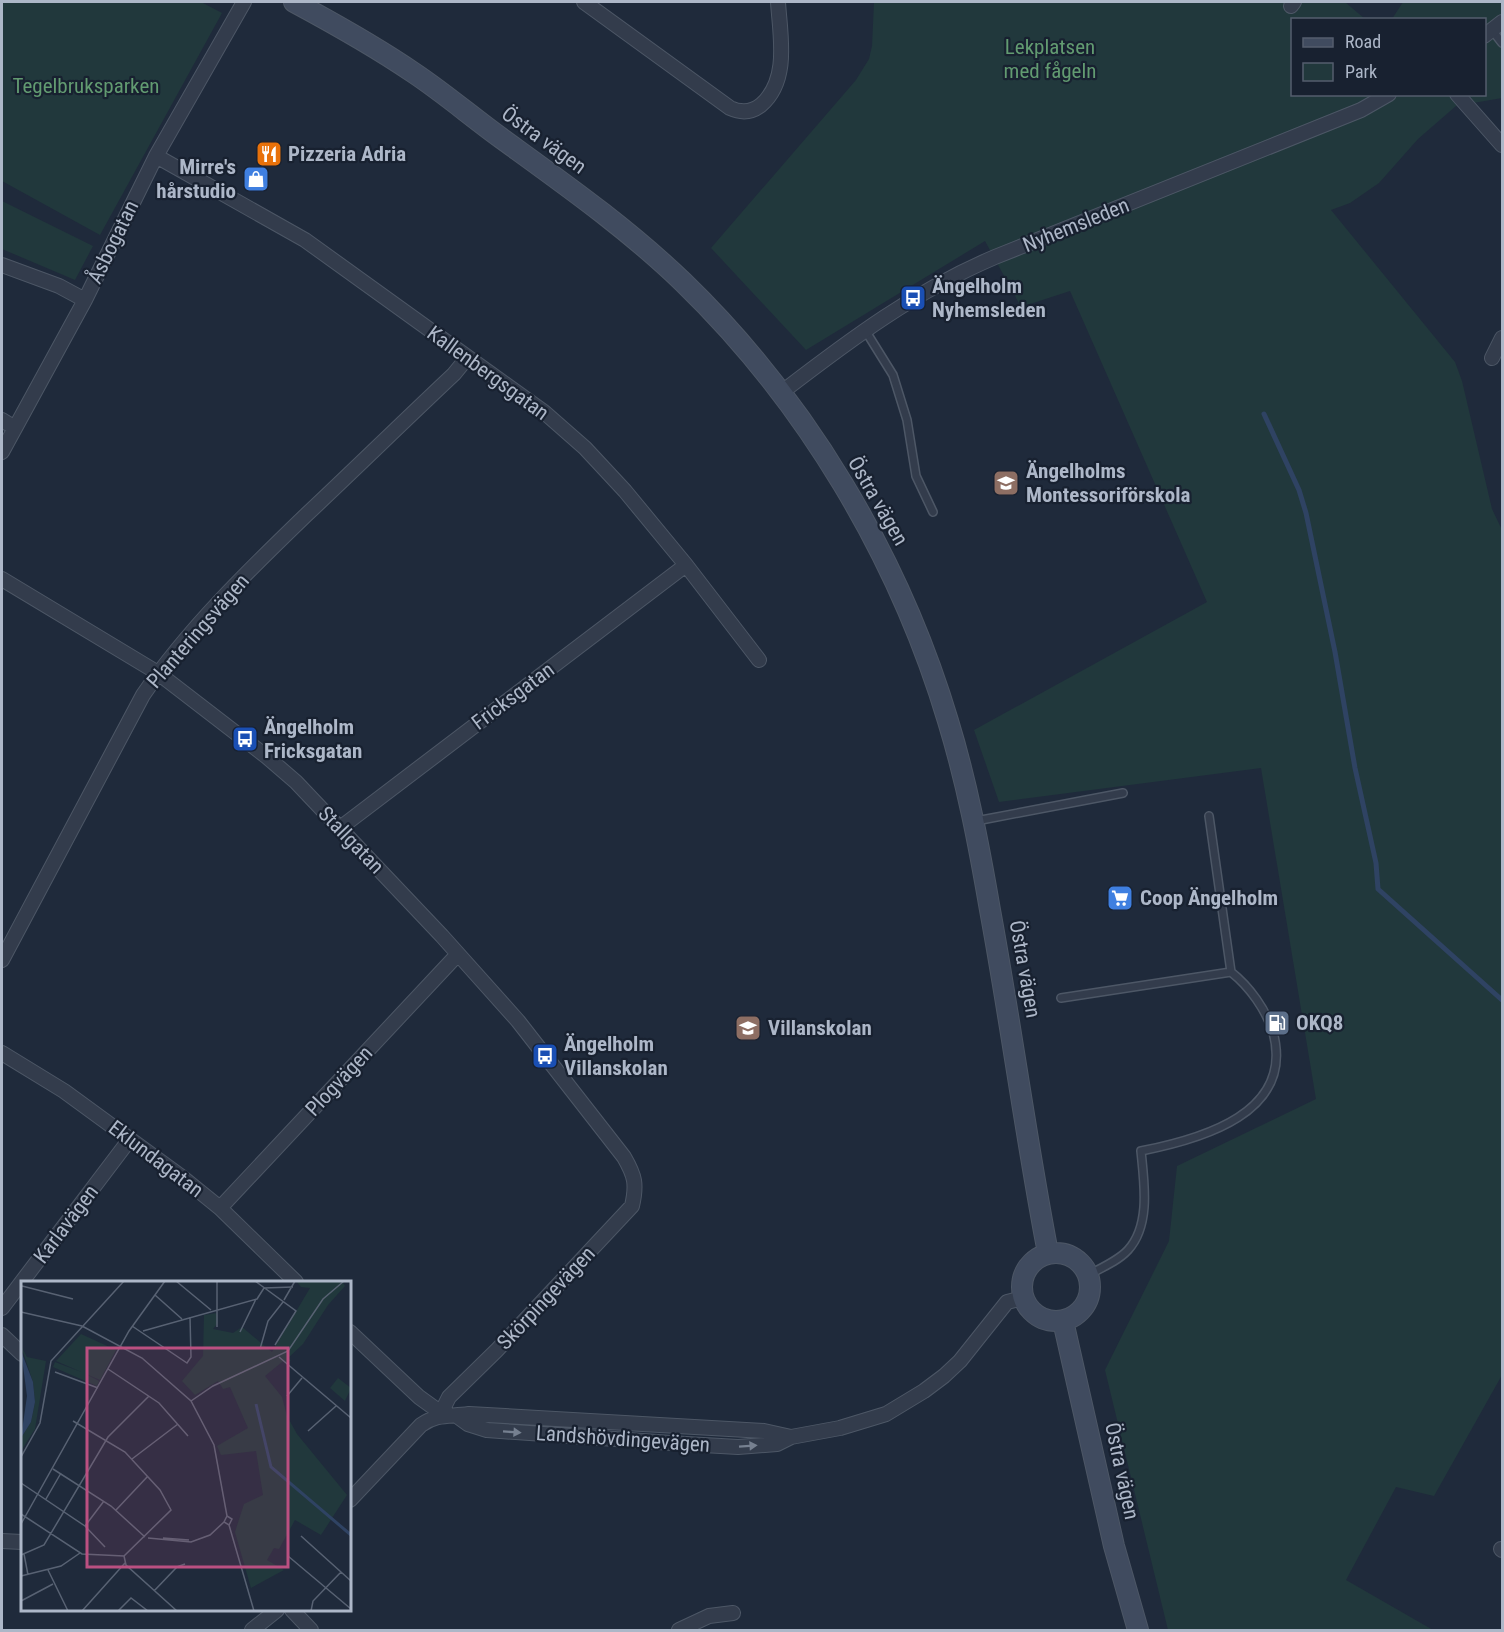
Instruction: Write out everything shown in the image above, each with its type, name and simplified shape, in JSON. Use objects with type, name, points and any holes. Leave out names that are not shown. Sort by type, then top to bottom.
[{"type":"main road","name":"Östra vägen","points":[[294,2],[351,33],[417,75],[626,232],[684,283],[782,392],[841,483],[877,544],[904,602],[943,703],[974,822],[1048,1253]]},
{"type":"main road","points":[[1048,1253],[1061,1253],[1073,1257],[1089,1275],[1088,1299],[1083,1309],[1063,1321],[1050,1321],[1039,1317],[1029,1309],[1023,1298],[1024,1275],[1029,1265],[1048,1253]]},
{"type":"main road","name":"Östra vägen","points":[[1063,1321],[1114,1546],[1138,1630]]},
{"type":"street","name":"Åsbogatan","points":[[2,452],[85,300],[156,156],[244,2]]},
{"type":"street","points":[[584,2],[730,108],[744,112],[753,111],[759,106],[770,95],[779,78],[781,63],[778,2]]},
{"type":"street","name":"Nyhemsleden","points":[[782,392],[865,330],[913,298],[967,269],[1343,117],[1385,96]]},
{"type":"street","points":[[1459,96],[1503,145]]},
{"type":"street","name":"Kallenbergsgatan","points":[[156,156],[305,240],[544,412],[585,448],[625,491],[686,565],[759,660]]},
{"type":"street","points":[[2,265],[59,286],[85,300]]},
{"type":"street","points":[[1492,358],[1503,338]]},
{"type":"street","name":"Planteringsvägen","points":[[2,960],[143,695],[158,673],[204,616],[454,374],[467,358]]},
{"type":"street","points":[[2,420],[15,428]]},
{"type":"street","name":"Fricksgatan","points":[[340,828],[686,565]]},
{"type":"street","name":"Stallgatan","points":[[2,579],[158,673],[267,757],[340,828],[518,1021],[624,1157],[634,1174]]},
{"type":"street","name":"Plogvägen","points":[[220,1208],[458,954]]},
{"type":"street","name":"Eklundagatan","points":[[2,1053],[64,1091],[220,1208],[295,1281]]},
{"type":"street","name":"Karlavägen","points":[[22,1281],[130,1139]]},
{"type":"street","name":"Skörpingevägen","points":[[451,1415],[445,1405],[449,1397],[497,1350],[632,1206],[636,1190],[634,1174]]},
{"type":"street","name":"Karlavägen","points":[[2,1308],[21,1283]]},
{"type":"street","name":"Landshövdingevägen","points":[[451,1415],[487,1430],[686,1444],[738,1446],[777,1444],[791,1437],[840,1428],[886,1414],[944,1376],[960,1361],[1007,1302],[1023,1298]]},
{"type":"street","points":[[351,1333],[419,1397],[451,1415]]},
{"type":"street","points":[[2,1335],[21,1353]]},
{"type":"street","name":"Landshövdingevägen","points":[[351,1499],[421,1425],[430,1419],[451,1415],[469,1414],[764,1431],[791,1437]]},
{"type":"street","points":[[2,1541],[21,1542]]},
{"type":"street","points":[[252,1630],[276,1611]]},
{"type":"street","points":[[293,1611],[311,1630]]},
{"type":"street","points":[[679,1630],[709,1616],[733,1613]]},
{"type":"lane","points":[[1493,29],[1503,43]]},
{"type":"lane","points":[[865,330],[893,375],[907,420],[916,476],[933,512]]},
{"type":"lane","points":[[974,822],[1123,793]]},
{"type":"lane","points":[[1089,1275],[1128,1250],[1138,1234],[1143,1211],[1144,1182],[1141,1151],[1177,1144],[1224,1126],[1241,1116],[1256,1104],[1271,1082],[1277,1064],[1271,1027],[1247,987],[1231,972],[1209,816]]},
{"type":"lane","points":[[1061,998],[1231,972]]},
{"type":"green space","name":"Tegelbruksparken","points":[[2,2],[201,2],[222,13],[100,235],[2,181]]},
{"type":"green space","name":"Lekplatsen med fågeln","points":[[874,2],[1345,2],[1364,18],[1291,18],[1291,96],[1486,96],[1486,18],[1393,18],[1403,2],[1502,2],[1502,98],[1456,106],[1418,139],[1379,183],[1350,203],[1331,210],[1455,362],[1462,381],[1492,509],[1502,530],[1502,1375],[1434,1496],[1396,1487],[1346,1580],[1433,1630],[1168,1630],[1105,1370],[1169,1241],[1177,1166],[1316,1099],[1261,768],[999,802],[974,730],[1207,602],[1070,291],[1021,307],[985,241],[806,350],[711,248],[856,80],[869,59],[872,46]]},
{"type":"green space","points":[[2,201],[93,246],[75,280],[2,249]]},
{"type":"waterway","points":[[1264,414],[1299,490],[1306,513],[1335,652],[1355,768],[1376,863],[1378,889],[1502,1000]]},
{"type":"place","name":"Pizzeria Adria","points":[[269,154]]},
{"type":"place","name":"Mirre's hårstudio","points":[[256,179]]},
{"type":"place","name":"Ängelholm Nyhemsleden","points":[[913,298]]},
{"type":"place","name":"Ängelholms Montessoriförskola","points":[[1006,483]]},
{"type":"place","name":"Ängelholm Fricksgatan","points":[[245,739]]},
{"type":"place","name":"Coop Ängelholm","points":[[1120,898]]},
{"type":"place","name":"OKQ8","points":[[1277,1023]]},
{"type":"place","name":"Villanskolan","points":[[748,1028]]},
{"type":"place","name":"Ängelholm Villanskolan","points":[[545,1056]]}]
